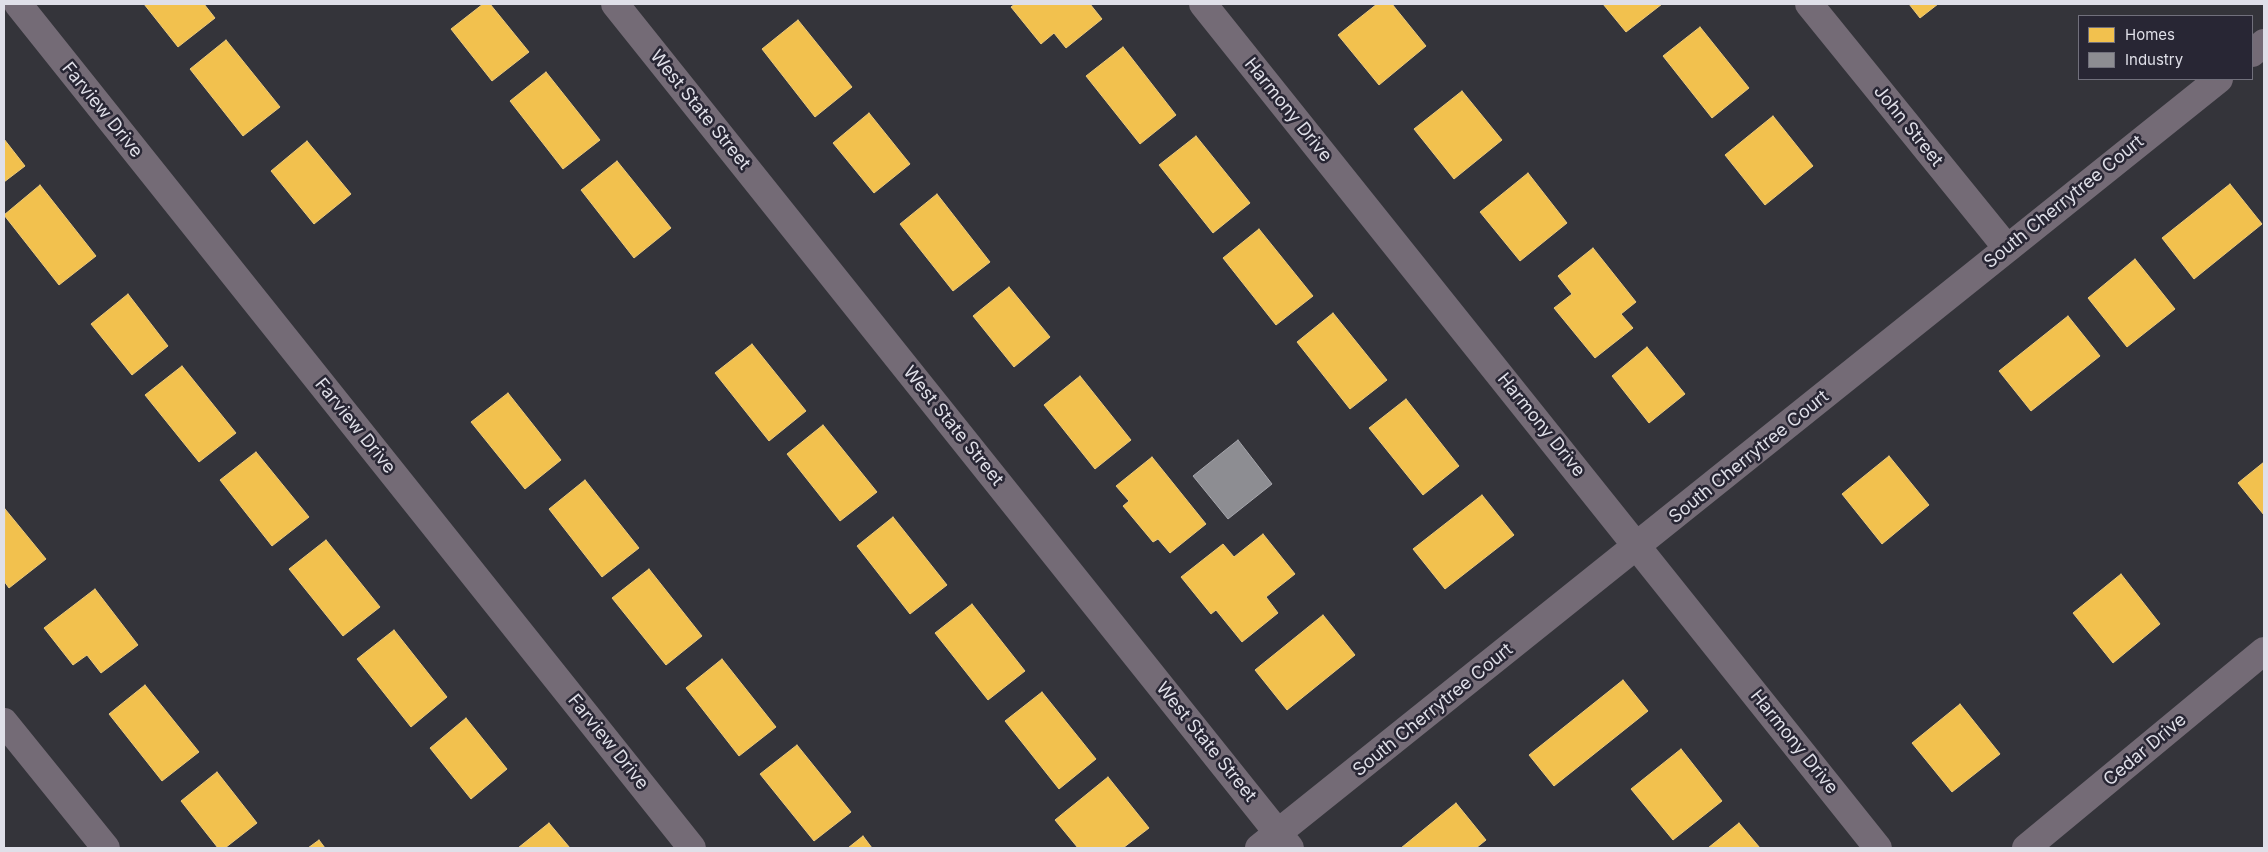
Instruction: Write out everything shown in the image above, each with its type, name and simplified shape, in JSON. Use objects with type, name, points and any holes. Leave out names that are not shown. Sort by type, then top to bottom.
[{"type":"street","name":"Farview Drive","points":[[18,4],[692,848]]},
{"type":"street","name":"West State Street","points":[[615,4],[1276,843]]},
{"type":"street","name":"Harmony Drive","points":[[1203,4],[1639,546],[1878,848]]},
{"type":"street","name":"John Street","points":[[1809,4],[2007,248]]},
{"type":"street","points":[[2253,52],[2264,43]]},
{"type":"street","name":"South Cherrytree Court","points":[[1276,843],[1639,546],[2218,80]]},
{"type":"street","name":"Cedar Drive","points":[[2026,848],[2264,651]]},
{"type":"street","points":[[4,722],[106,848]]},
{"type":"building: Homes","points":[[144,4],[204,4],[215,18],[178,47]]},
{"type":"building: Homes","points":[[483,4],[490,4],[529,52],[492,81],[451,29]]},
{"type":"building: Homes","points":[[1015,4],[1090,4],[1102,19],[1066,48],[1054,33],[1041,44],[1011,7]]},
{"type":"building: Homes","points":[[1377,4],[1392,4],[1426,46],[1379,85],[1338,35]]},
{"type":"building: Homes","points":[[1603,4],[1662,4],[1626,32]]},
{"type":"building: Homes","points":[[1909,4],[1938,4],[1920,18]]},
{"type":"building: Homes","points":[[798,20],[852,87],[815,117],[762,49]]},
{"type":"building: Homes","points":[[1700,27],[1749,88],[1712,118],[1663,56]]},
{"type":"building: Homes","points":[[226,40],[280,107],[243,136],[190,69]]},
{"type":"building: Homes","points":[[1123,47],[1176,115],[1140,144],[1086,76]]},
{"type":"building: Homes","points":[[546,72],[600,140],[563,169],[510,101]]},
{"type":"building: Homes","points":[[1462,91],[1502,140],[1454,179],[1414,129]]},
{"type":"building: Homes","points":[[869,113],[910,164],[874,193],[833,143]]},
{"type":"building: Homes","points":[[1773,116],[1813,166],[1765,205],[1725,155]]},
{"type":"building: Homes","points":[[1196,136],[1250,203],[1213,233],[1159,165]]},
{"type":"building: Homes","points":[[4,139],[25,166],[4,182]]},
{"type":"building: Homes","points":[[307,141],[351,194],[314,224],[271,171]]},
{"type":"building: Homes","points":[[617,161],[671,228],[634,258],[581,190]]},
{"type":"building: Homes","points":[[1528,173],[1567,223],[1520,261],[1480,212]]},
{"type":"building: Homes","points":[[2230,184],[2262,224],[2194,279],[2162,238]]},
{"type":"building: Homes","points":[[40,185],[96,256],[59,285],[4,215]]},
{"type":"building: Homes","points":[[937,194],[990,262],[953,291],[900,224]]},
{"type":"building: Homes","points":[[1259,229],[1313,296],[1276,325],[1223,258]]},
{"type":"building: Homes","points":[[1593,248],[1636,302],[1621,314],[1633,328],[1595,358],[1554,308],[1572,294],[1558,276]]},
{"type":"building: Homes","points":[[2135,259],[2175,309],[2127,347],[2088,298]]},
{"type":"building: Homes","points":[[1009,287],[1050,337],[1014,367],[973,316]]},
{"type":"building: Homes","points":[[128,294],[168,346],[132,375],[91,324]]},
{"type":"building: Homes","points":[[1333,313],[1387,380],[1350,409],[1297,342]]},
{"type":"building: Homes","points":[[2068,316],[2100,356],[2031,411],[1999,371]]},
{"type":"building: Homes","points":[[752,344],[806,411],[769,441],[715,373]]},
{"type":"building: Homes","points":[[1647,347],[1685,394],[1649,423],[1612,376]]},
{"type":"building: Homes","points":[[182,366],[236,433],[199,462],[145,395]]},
{"type":"building: Homes","points":[[1080,376],[1131,440],[1095,469],[1044,405]]},
{"type":"building: Homes","points":[[508,393],[561,460],[525,489],[471,422]]},
{"type":"building: Homes","points":[[1406,399],[1459,466],[1423,495],[1369,428]]},
{"type":"building: Homes","points":[[823,425],[877,492],[840,521],[787,454]]},
{"type":"building: Homes","points":[[256,452],[309,517],[272,546],[220,480]]},
{"type":"building: Homes","points":[[1889,456],[1929,505],[1882,544],[1842,494]]},
{"type":"building: Homes","points":[[1152,457],[1206,524],[1170,553],[1158,539],[1153,542],[1123,506],[1129,501],[1116,486]]},
{"type":"building: Homes","points":[[2264,462],[2264,515],[2238,483]]},
{"type":"building: Homes","points":[[585,480],[639,548],[602,577],[549,509]]},
{"type":"building: Homes","points":[[1482,495],[1514,535],[1445,589],[1413,549]]},
{"type":"building: Homes","points":[[5,509],[46,559],[9,588],[4,581]]},
{"type":"building: Homes","points":[[893,517],[947,585],[910,614],[857,546]]},
{"type":"building: Homes","points":[[1263,534],[1295,574],[1266,597],[1278,613],[1242,642],[1216,610],[1211,614],[1181,577],[1223,544],[1234,557]]},
{"type":"building: Homes","points":[[326,540],[380,607],[343,636],[289,569]]},
{"type":"building: Homes","points":[[649,569],[702,636],[666,665],[612,598]]},
{"type":"building: Homes","points":[[2121,574],[2160,624],[2113,663],[2073,613]]},
{"type":"building: Homes","points":[[95,589],[138,645],[101,673],[87,655],[73,665],[44,628]]},
{"type":"building: Homes","points":[[972,604],[1025,671],[988,700],[935,633]]},
{"type":"building: Homes","points":[[1323,615],[1355,655],[1287,710],[1255,670]]},
{"type":"building: Homes","points":[[394,630],[447,697],[411,727],[357,659]]},
{"type":"building: Homes","points":[[722,659],[776,727],[739,756],[686,688]]},
{"type":"building: Homes","points":[[1623,680],[1648,711],[1554,786],[1529,755]]},
{"type":"building: Homes","points":[[145,685],[199,752],[162,781],[109,714]]},
{"type":"building: Homes","points":[[1042,692],[1096,759],[1059,789],[1005,721]]},
{"type":"building: Homes","points":[[1960,704],[2000,754],[1952,792],[1912,743]]},
{"type":"building: Homes","points":[[466,718],[507,769],[471,799],[430,748]]},
{"type":"building: Homes","points":[[797,745],[851,812],[814,841],[760,774]]},
{"type":"building: Homes","points":[[1681,749],[1722,801],[1673,840],[1631,789]]},
{"type":"building: Homes","points":[[217,772],[257,823],[225,848],[218,848],[181,801]]},
{"type":"building: Homes","points":[[1108,777],[1149,828],[1123,848],[1078,848],[1055,820]]},
{"type":"building: Homes","points":[[1456,803],[1486,840],[1476,848],[1401,848]]},
{"type":"building: Homes","points":[[549,823],[570,848],[518,848]]},
{"type":"building: Homes","points":[[1739,823],[1760,848],[1708,848]]},
{"type":"building: Homes","points":[[863,836],[872,848],[848,848]]},
{"type":"building: Homes","points":[[319,840],[325,848],[308,848]]},
{"type":"building: Industry","points":[[1238,440],[1272,484],[1228,519],[1193,476]]}]
